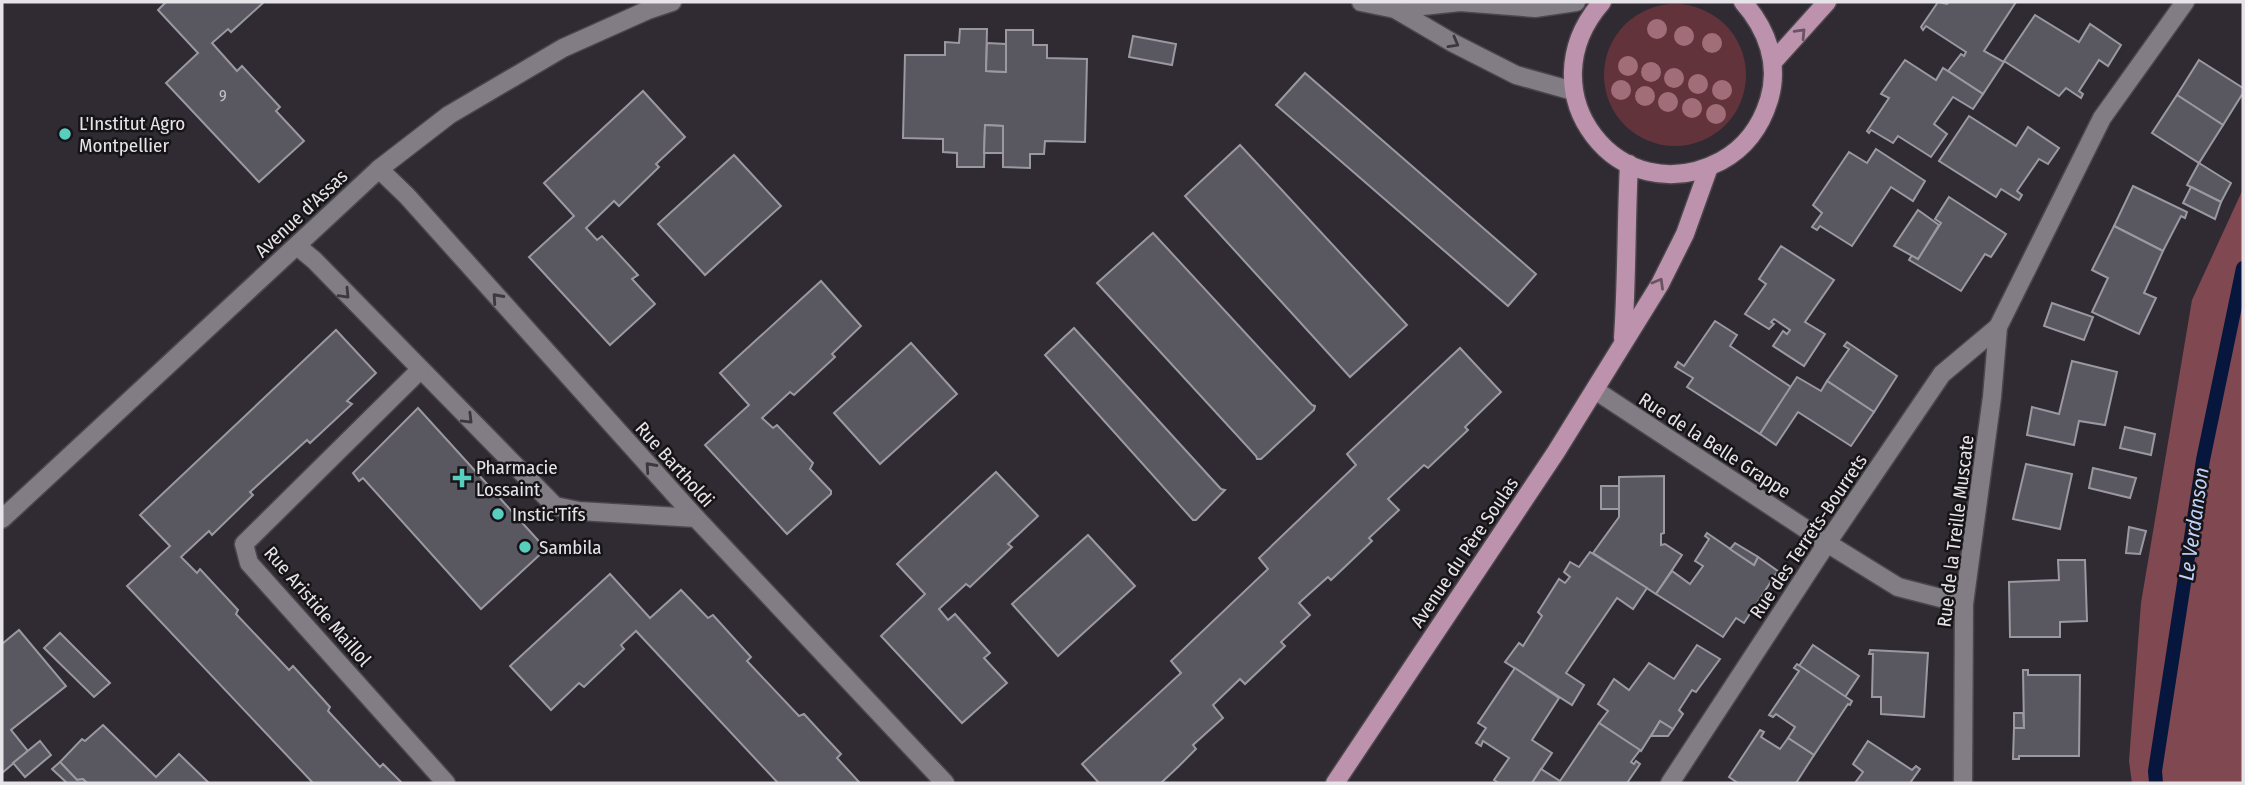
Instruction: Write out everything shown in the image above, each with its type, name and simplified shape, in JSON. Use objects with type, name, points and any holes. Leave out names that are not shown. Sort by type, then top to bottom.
[{"type":"main road","points":[[1602,2],[1589,17],[1578,39],[1572,65],[1573,91],[1580,114],[1592,135],[1609,152],[1648,172],[1668,174],[1689,173],[1709,167],[1732,155],[1751,136],[1765,114],[1772,89],[1773,62],[1767,38],[1756,16],[1743,2]]},
{"type":"main road","points":[[1773,62],[1827,2]]},
{"type":"main road","name":"Avenue du Père Soulas","points":[[1623,341],[1629,164]]},
{"type":"main road","name":"Avenue du Père Soulas","points":[[1335,783],[1595,390],[1660,284],[1685,234],[1709,167]]},
{"type":"street","name":"Avenue d'Assas","points":[[2,519],[379,169],[449,115],[563,48],[672,2]]},
{"type":"street","points":[[1361,2],[1395,9],[1460,2],[1535,8],[1576,2]]},
{"type":"street","points":[[1998,327],[2102,118],[2185,2]]},
{"type":"street","points":[[1395,9],[1516,75],[1573,91]]},
{"type":"street","name":"Rue Bartholdi","points":[[379,169],[407,196],[696,518],[945,783]]},
{"type":"street","points":[[297,246],[314,260],[555,506],[579,511],[696,518]]},
{"type":"street","name":"Rue des Terrets-Bourrets","points":[[1670,783],[1827,542],[1942,374],[1998,327]]},
{"type":"street","name":"Rue de la Treille Muscate","points":[[1963,783],[1964,604],[1992,397],[1998,327]]},
{"type":"street","name":"Rue Aristide Maillol","points":[[420,370],[244,544],[249,563],[446,783]]},
{"type":"street","name":"Rue de la Belle Grappe","points":[[1595,390],[1898,587],[1964,604]]},
{"type":"shaded area","points":[[1675,4],[1702,9],[1725,25],[1741,48],[1746,75],[1741,102],[1725,125],[1702,141],[1675,146],[1648,141],[1625,125],[1609,102],[1604,75],[1609,48],[1625,25],[1648,9]]},
{"type":"shaded area","points":[[2243,189],[2243,783],[2132,783],[2129,761],[2141,603],[2192,300]]},
{"type":"building","points":[[166,2],[264,2],[231,32],[228,29],[212,43],[237,71],[242,66],[280,107],[276,111],[304,141],[259,182],[166,83],[198,53],[158,10]]},
{"type":"building","points":[[1938,2],[2016,2],[1984,51],[2004,62],[1983,94],[1948,71],[1961,54],[1964,56],[1966,52],[1926,26],[1923,30],[1921,27]]},
{"type":"building","points":[[2035,15],[2079,42],[2090,24],[2121,45],[2108,66],[2099,60],[2079,91],[2083,94],[2081,98],[2066,88],[2059,96],[2004,61]]},
{"type":"building","points":[[960,29],[987,29],[986,71],[1006,72],[1006,30],[1033,30],[1033,45],[1047,45],[1047,58],[1087,59],[1085,142],[1045,141],[1044,154],[1030,154],[1030,168],[1003,167],[1003,126],[985,125],[984,167],[957,167],[957,153],[943,152],[943,139],[903,138],[905,55],[945,55],[945,42],[959,43]]},
{"type":"building","points":[[1133,36],[1176,44],[1172,65],[1129,57]]},
{"type":"building","points":[[987,43],[1006,44],[1006,72],[986,71]]},
{"type":"building","points":[[1905,60],[1936,80],[1943,68],[1983,94],[1973,109],[1953,97],[1934,124],[1947,134],[1931,157],[1898,136],[1893,143],[1871,130],[1869,133],[1867,131],[1889,98],[1881,94]]},
{"type":"building","points":[[2199,60],[2243,88],[2243,93],[2223,125],[2177,95]]},
{"type":"building","points":[[1305,73],[1536,274],[1508,306],[1276,105]]},
{"type":"building","points":[[643,91],[685,137],[656,164],[659,167],[619,206],[614,201],[586,228],[597,240],[602,236],[638,275],[632,279],[655,304],[610,345],[529,257],[574,216],[544,183]]},
{"type":"building","points":[[2177,95],[2223,125],[2199,163],[2152,133]]},
{"type":"building","points":[[1969,116],[2016,146],[2028,127],[2059,148],[2048,164],[2039,159],[2017,191],[2022,195],[2019,200],[2001,189],[1996,197],[1939,161]]},
{"type":"building","points":[[985,125],[1003,126],[1003,153],[984,153]]},
{"type":"building","points":[[1240,145],[1407,325],[1350,377],[1185,196]]},
{"type":"building","points":[[1876,149],[1925,181],[1913,201],[1891,187],[1852,246],[1820,226],[1817,230],[1812,227],[1822,213],[1813,205],[1849,152],[1867,163]]},
{"type":"building","points":[[734,155],[781,206],[705,275],[658,224]]},
{"type":"building","points":[[2199,163],[2231,183],[2221,202],[2187,185]]},
{"type":"building","points":[[2133,186],[2187,212],[2185,218],[2181,216],[2163,251],[2114,226]]},
{"type":"building","points":[[2191,187],[2221,202],[2215,219],[2183,203]]},
{"type":"building","points":[[1949,197],[2006,234],[1991,257],[1985,254],[1961,291],[1909,260],[1912,255],[1918,259],[1941,223],[1935,219]]},
{"type":"building","points":[[1918,210],[1939,225],[1918,259],[1894,246]]},
{"type":"building","points":[[2114,226],[2163,251],[2144,293],[2156,298],[2139,334],[2092,312],[2108,278],[2092,270]]},
{"type":"building","points":[[1153,233],[1315,406],[1314,410],[1261,459],[1257,459],[1097,283]]},
{"type":"building","points":[[1781,246],[1834,280],[1805,322],[1825,334],[1804,366],[1773,346],[1783,331],[1787,334],[1790,330],[1774,319],[1771,322],[1774,324],[1769,329],[1745,314],[1766,284],[1759,279]]},
{"type":"building","points":[[821,281],[861,326],[832,354],[835,357],[794,395],[790,392],[762,418],[773,428],[777,425],[813,463],[810,469],[831,491],[831,494],[787,534],[705,445],[749,405],[720,373]]},
{"type":"building","points":[[2052,303],[2093,317],[2084,340],[2044,326]]},
{"type":"building","points":[[1715,321],[1737,335],[1730,346],[1791,387],[1760,434],[1687,387],[1693,378],[1675,367],[1678,362],[1684,366]]},
{"type":"building","points":[[1074,328],[1221,489],[1225,490],[1196,520],[1193,520],[1045,355]]},
{"type":"building","points":[[336,330],[376,373],[347,401],[352,404],[310,443],[307,440],[250,492],[253,495],[212,535],[209,531],[181,557],[197,573],[200,569],[238,610],[236,614],[289,670],[293,666],[330,707],[328,711],[380,767],[383,764],[402,783],[313,783],[127,586],[170,546],[140,515]]},
{"type":"building","points":[[1847,342],[1897,376],[1874,412],[1827,381],[1849,349],[1844,346]]},
{"type":"building","points":[[911,343],[957,394],[880,464],[834,413]]},
{"type":"building","points":[[1460,348],[1501,392],[1465,427],[1468,430],[1428,468],[1424,465],[1388,499],[1399,510],[1369,538],[1372,541],[1331,580],[1328,577],[1299,603],[1310,615],[1281,642],[1285,646],[1245,684],[1240,679],[1213,705],[1223,718],[1193,745],[1196,749],[1179,766],[1161,783],[1099,783],[1082,764],[1181,673],[1171,661],[1268,569],[1259,558],[1356,465],[1347,454]]},
{"type":"building","points":[[2072,361],[2117,372],[2105,425],[2079,421],[2074,445],[2027,435],[2032,407],[2059,414]]},
{"type":"building","points":[[1797,377],[1821,391],[1827,381],[1874,412],[1851,446],[1798,412],[1776,445],[1760,434]]},
{"type":"building","points":[[418,408],[546,549],[481,609],[363,478],[359,481],[353,473]]},
{"type":"building","points":[[2125,427],[2155,434],[2151,455],[2120,448]]},
{"type":"building","points":[[2026,464],[2072,474],[2060,529],[2013,519]]},
{"type":"building","points":[[2093,468],[2136,478],[2130,498],[2089,488]]},
{"type":"building","points":[[996,472],[1038,516],[1008,544],[1012,547],[970,587],[966,584],[939,609],[948,620],[955,614],[990,653],[984,658],[1007,683],[962,723],[881,636],[925,594],[897,564]]},
{"type":"building","points":[[1664,476],[1664,533],[1661,534],[1661,545],[1665,544],[1682,555],[1656,594],[1593,553],[1619,517],[1619,477]]},
{"type":"building","points":[[1601,486],[1619,486],[1619,509],[1601,509]]},
{"type":"building","points":[[2129,527],[2146,531],[2140,554],[2126,553]]},
{"type":"building","points":[[1707,533],[1754,565],[1758,557],[1782,574],[1780,577],[1776,574],[1744,623],[1736,618],[1723,637],[1656,594],[1672,571],[1690,584],[1703,566],[1695,561],[1709,539],[1705,536]]},
{"type":"building","points":[[1088,535],[1135,586],[1058,656],[1012,604]]},
{"type":"building","points":[[1735,543],[1758,557],[1754,565],[1730,549]]},
{"type":"building","points":[[1590,552],[1647,588],[1633,609],[1617,598],[1566,673],[1584,685],[1572,705],[1505,662],[1519,643],[1523,646],[1542,616],[1538,612],[1559,579],[1565,583],[1570,577],[1564,572],[1570,562],[1579,567]]},
{"type":"building","points":[[2058,560],[2085,560],[2087,621],[2060,622],[2060,637],[2010,637],[2009,582],[2059,580]]},
{"type":"building","points":[[610,574],[650,618],[681,590],[708,618],[713,615],[751,657],[747,661],[799,716],[804,714],[841,754],[837,758],[860,783],[778,783],[636,631],[621,645],[624,649],[584,687],[579,683],[551,710],[510,666]]},
{"type":"building","points":[[19,630],[66,686],[11,730],[28,751],[2,773],[2,644]]},
{"type":"building","points":[[60,633],[110,683],[94,697],[44,648]]},
{"type":"building","points":[[1697,645],[1720,659],[1696,692],[1692,690],[1679,710],[1683,714],[1673,729],[1660,721],[1641,751],[1599,723],[1608,711],[1598,704],[1614,679],[1629,690],[1649,663],[1674,679]]},
{"type":"building","points":[[1813,645],[1859,676],[1845,697],[1799,666]]},
{"type":"building","points":[[1870,650],[1928,653],[1924,717],[1881,714],[1881,697],[1872,697],[1873,654],[1869,654]]},
{"type":"building","points":[[1797,664],[1852,701],[1814,755],[1788,738],[1795,727],[1776,714],[1773,717],[1769,715],[1799,671],[1794,668]]},
{"type":"building","points":[[1515,668],[1559,698],[1532,740],[1552,753],[1532,783],[1499,783],[1494,780],[1509,758],[1483,741],[1481,746],[1476,743],[1486,728],[1478,723]]},
{"type":"building","points":[[2023,670],[2028,670],[2028,675],[2080,675],[2079,756],[2019,756],[2019,759],[2013,759],[2014,728],[2024,728]]},
{"type":"building","points":[[2014,713],[2023,713],[2024,728],[2014,728]]},
{"type":"building","points":[[1660,721],[1673,729],[1668,736],[1651,736]]},
{"type":"building","points":[[1599,723],[1640,750],[1631,762],[1640,764],[1627,783],[1532,783],[1541,769],[1560,781]]},
{"type":"building","points":[[103,725],[156,777],[179,754],[209,783],[87,783],[83,779],[77,780],[60,762],[82,739],[85,741]]},
{"type":"building","points":[[1760,730],[1764,732],[1761,737],[1780,749],[1788,738],[1814,755],[1796,783],[1738,783],[1729,777]]},
{"type":"building","points":[[40,741],[51,755],[25,777],[13,763]]},
{"type":"building","points":[[1868,741],[1912,770],[1916,766],[1920,769],[1910,783],[1855,783],[1863,772],[1853,764]]},
{"type":"building","points":[[60,762],[77,780],[83,779],[87,783],[67,783],[52,769]]},
{"type":"waterway","name":"Le Verdanson","points":[[2156,783],[2155,771],[2203,460],[2243,268]]},
{"type":"place","name":"L'Institut Agro Montpellier","points":[[65,134]]},
{"type":"place","name":"Pharmacie Lossaint","points":[[462,478]]},
{"type":"place","name":"Instic'Tifs","points":[[498,514]]},
{"type":"place","name":"Sambila","points":[[525,547]]}]
